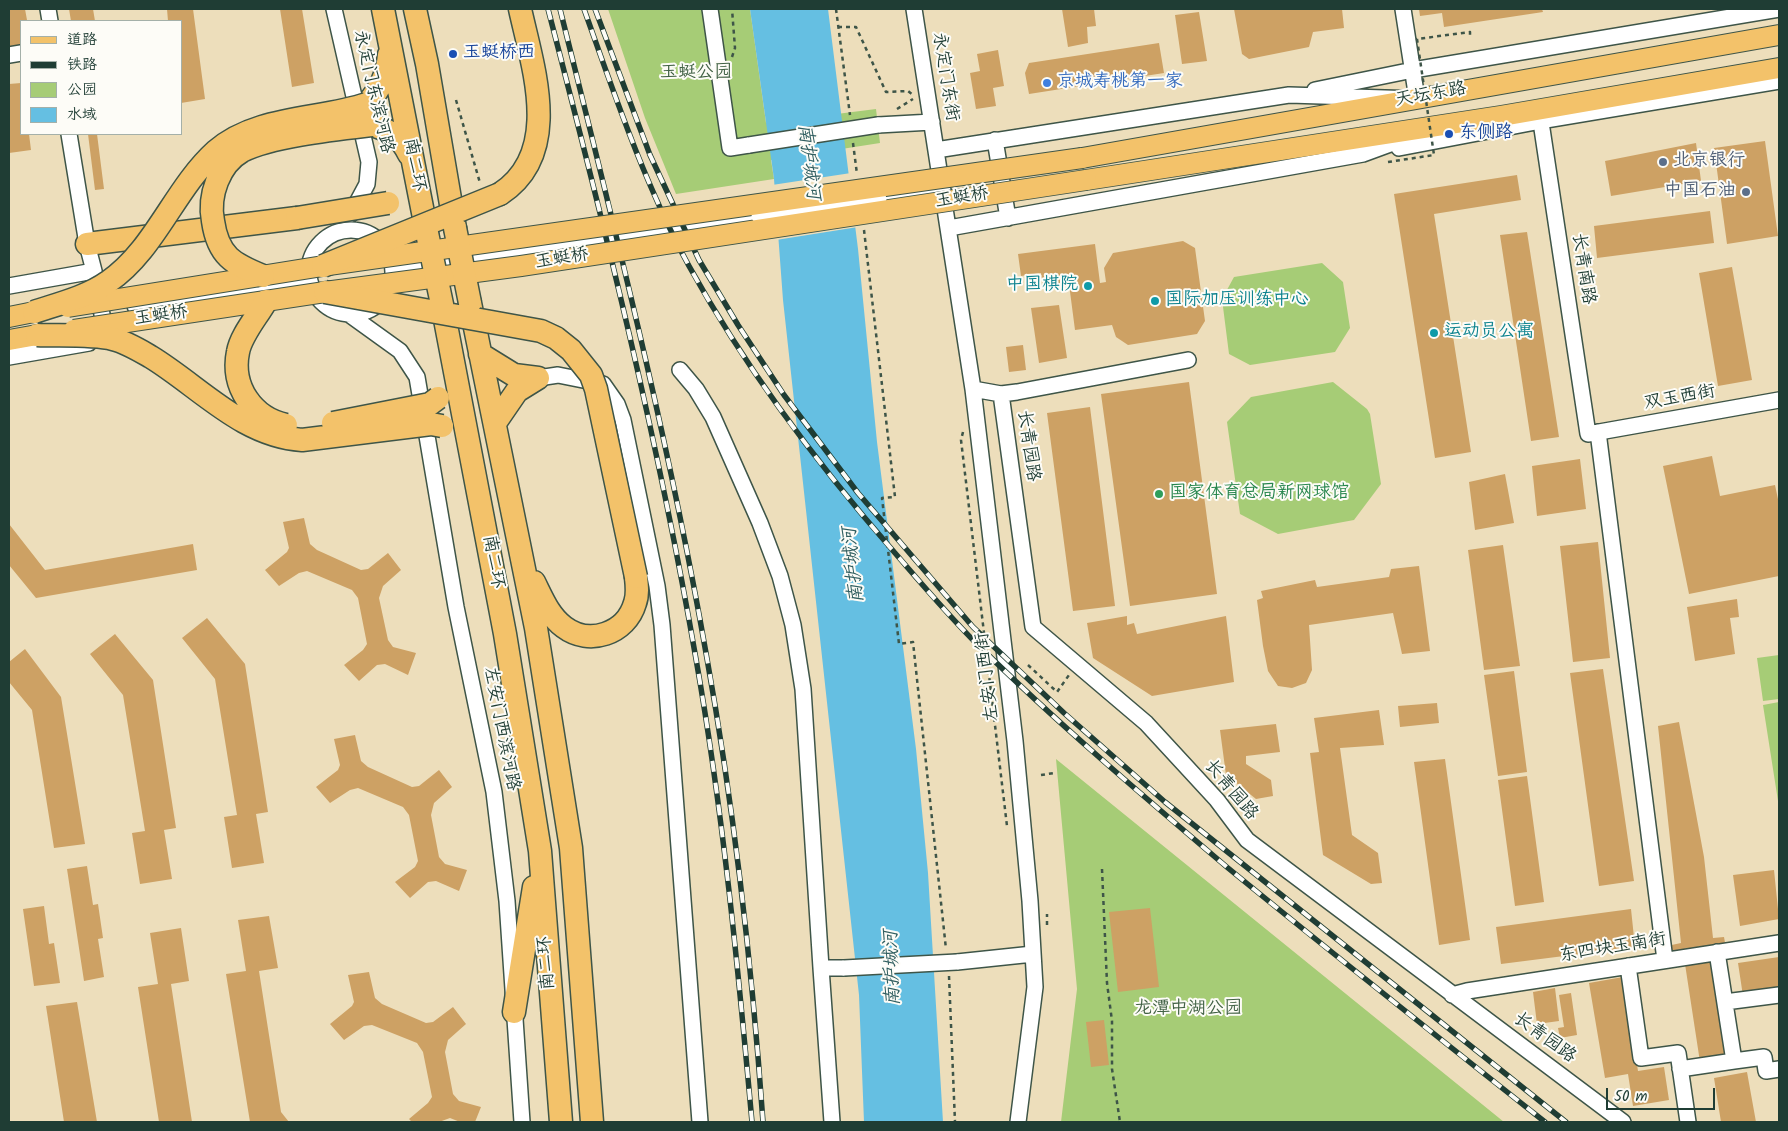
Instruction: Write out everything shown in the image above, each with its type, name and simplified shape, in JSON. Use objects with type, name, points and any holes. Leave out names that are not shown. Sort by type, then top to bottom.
[{"type":"highway","name":"南二环","points":[[383,9],[471,448],[505,634],[540,851],[561,1122]]},
{"type":"highway","name":"南二环","points":[[414,9],[427,64],[455,228],[536,628],[571,848],[592,1122]]},
{"type":"highway","points":[[316,267],[490,190],[510,187],[526,168],[535,147],[539,130],[539,114],[534,74],[520,9]]},
{"type":"highway","points":[[34,312],[107,283],[121,272],[138,254],[217,151],[243,134],[263,126],[342,112],[367,104],[380,88],[388,68],[390,42]]},
{"type":"highway","points":[[263,276],[236,265],[224,252],[216,237],[212,205],[215,188],[223,168],[241,152],[264,143],[372,125],[391,131],[403,142],[415,173],[411,194],[388,203]]},
{"type":"highway","points":[[87,244],[297,218],[388,203],[407,202],[418,205],[422,211]]},
{"type":"highway","points":[[320,293],[524,326],[556,338],[571,350],[586,369],[596,389],[636,576],[635,604],[624,623],[615,630],[605,634],[583,636],[563,626],[551,614],[523,562]]},
{"type":"highway","points":[[266,301],[241,344],[238,351],[237,368],[240,387],[244,394],[258,413],[272,422],[297,427],[319,426],[430,404],[450,385],[456,369]]},
{"type":"highway","points":[[37,335],[112,338],[166,366],[250,426],[281,438],[302,440],[431,424],[442,426],[471,448]]},
{"type":"highway","points":[[480,354],[514,375],[538,378]]},
{"type":"highway","points":[[495,423],[517,391],[538,378]]},
{"type":"highway","points":[[514,1012],[540,851]]},
{"type":"main road","name":"天坛东路","points":[[1082,158],[1779,35]]},
{"type":"main road","name":"天坛东路","points":[[1086,180],[1445,123],[1540,115],[1779,68]]},
{"type":"main road","name":"玉蜓桥","points":[[9,317],[316,267],[1082,158]]},
{"type":"main road","name":"玉蜓桥","points":[[9,340],[320,293],[521,266],[1086,180]]},
{"type":"street","name":"永定门东滨河路","points":[[334,9],[370,162],[367,184],[342,230]]},
{"type":"street","points":[[710,9],[730,148],[878,125],[932,122]]},
{"type":"street","name":"永定门东街","points":[[914,9],[943,190]]},
{"type":"street","points":[[1289,95],[1417,98],[1403,9]]},
{"type":"street","points":[[936,150],[1289,95],[1413,70],[1779,9]]},
{"type":"street","points":[[949,228],[1363,154],[1540,115],[1779,81]]},
{"type":"street","name":"长青南路","points":[[1540,115],[1593,433],[1665,960]]},
{"type":"street","points":[[1363,154],[1445,123]]},
{"type":"street","points":[[9,357],[107,340],[87,244],[69,135]]},
{"type":"street","points":[[995,140],[1008,218]]},
{"type":"street","points":[[393,282],[408,268],[943,190]]},
{"type":"street","name":"左安门西街","points":[[943,190],[973,389],[1015,741],[1033,954],[1035,987],[1018,1122]]},
{"type":"street","points":[[342,230],[364,232],[374,236],[391,257],[394,270],[393,282],[386,297],[373,309],[350,315],[336,312],[324,306],[320,293],[310,282],[316,267],[312,256],[319,244],[330,235],[342,230]]},
{"type":"street","points":[[391,257],[408,268]]},
{"type":"street","points":[[298,284],[316,267]]},
{"type":"street","points":[[9,286],[94,271]]},
{"type":"street","points":[[101,310],[298,284],[320,293]]},
{"type":"street","name":"左安门西滨河路","points":[[350,315],[400,351],[417,378],[456,607],[494,792],[507,901],[522,1122]]},
{"type":"street","points":[[1001,394],[1188,360]]},
{"type":"street","points":[[680,370],[696,389],[713,417],[760,523],[780,576],[793,625],[803,689],[832,1122]]},
{"type":"street","points":[[538,378],[558,375],[603,384],[616,404],[623,420],[657,586],[662,625],[700,1122]]},
{"type":"street","name":"长青园路","points":[[973,389],[1001,394],[1033,626],[1146,724],[1216,800],[1247,840],[1623,1122]]},
{"type":"street","name":"双玉西街","points":[[1593,433],[1779,400]]},
{"type":"street","name":"东四块玉南街","points":[[1452,995],[1467,991],[1779,943]]},
{"type":"street","points":[[1717,952],[1734,1061]]},
{"type":"street","points":[[821,968],[951,961],[1033,954]]},
{"type":"street","points":[[1628,966],[1641,1058],[1678,1053],[1688,1122]]},
{"type":"street","points":[[1725,1002],[1779,995]]},
{"type":"street","points":[[1680,1069],[1764,1057],[1766,1071],[1779,1069]]},
{"type":"path","points":[[719,72],[727,70],[734,48],[732,9]]},
{"type":"path","points":[[838,27],[856,27],[886,92],[908,91],[915,97]]},
{"type":"path","points":[[1388,162],[1434,155],[1417,40],[1470,32],[1470,36]]},
{"type":"path","points":[[456,100],[490,190]]},
{"type":"path","points":[[863,226],[895,497],[882,498],[899,644],[913,642],[951,961],[955,1122]]},
{"type":"path","points":[[963,431],[961,440],[1008,833]]},
{"type":"path","points":[[1028,665],[1057,692],[1071,674]]},
{"type":"path","points":[[1041,775],[1054,773]]},
{"type":"path","points":[[1102,869],[1107,983],[1112,1022],[1112,1069],[1120,1122]]},
{"type":"green space","name":"玉蜓公园","points":[[608,9],[750,9],[766,123],[876,109],[880,143],[771,160],[774,179],[676,194],[645,118]]},
{"type":"green space","points":[[1322,263],[1343,282],[1350,328],[1335,352],[1250,365],[1229,354],[1222,299],[1234,277]]},
{"type":"green space","points":[[1333,382],[1367,409],[1370,414],[1381,484],[1354,520],[1278,534],[1240,514],[1227,422],[1251,397]]},
{"type":"green space","points":[[1779,655],[1779,699],[1763,701],[1757,658]]},
{"type":"green space","points":[[1779,702],[1779,800],[1778,801],[1763,705]]},
{"type":"green space","name":"龙潭中湖公园","points":[[1056,759],[1504,1122],[1061,1122],[1077,989]]},
{"type":"water","name":"南护城河","points":[[750,9],[828,9],[858,249],[877,442],[916,749],[928,873],[943,1122],[864,1122],[859,995],[783,300],[774,179]]},
{"type":"pier","points":[[851,173],[858,227],[776,240],[772,185]]},
{"type":"building","points":[[9,9],[25,9],[27,20],[20,20],[20,48],[9,50]]},
{"type":"building","points":[[69,9],[93,9],[95,20],[71,20]]},
{"type":"building","points":[[167,9],[193,9],[205,99],[182,103],[182,20],[168,20]]},
{"type":"building","points":[[280,9],[302,9],[314,83],[292,87]]},
{"type":"building","points":[[1062,9],[1094,9],[1096,26],[1087,27],[1088,43],[1068,47]]},
{"type":"building","points":[[1234,9],[1342,9],[1344,28],[1313,32],[1309,47],[1249,59],[1242,54]]},
{"type":"building","points":[[1419,9],[1542,9],[1543,12],[1444,27],[1442,13],[1420,16]]},
{"type":"building","points":[[1199,12],[1207,61],[1182,64],[1175,15]]},
{"type":"building","points":[[1159,43],[1164,73],[1029,94],[1025,73],[1029,63]]},
{"type":"building","points":[[998,50],[1004,86],[993,88],[996,106],[976,109],[970,73],[980,71],[977,54]]},
{"type":"building","points":[[20,83],[20,135],[29,135],[31,150],[9,153],[9,84]]},
{"type":"building","points":[[88,135],[97,135],[104,189],[95,190]]},
{"type":"building","name":"中国石油","points":[[1765,141],[1778,236],[1727,244],[1714,148]]},
{"type":"building","points":[[1696,143],[1701,181],[1611,196],[1605,161]]},
{"type":"building","name":"运动员公寓","points":[[1517,175],[1521,200],[1434,214],[1471,452],[1435,458],[1394,194]]},
{"type":"building","points":[[1710,211],[1714,243],[1597,258],[1594,226]]},
{"type":"building","points":[[1527,232],[1559,437],[1531,441],[1500,235]]},
{"type":"building","name":"国际加压训练中心","points":[[1183,241],[1195,248],[1205,321],[1197,334],[1128,345],[1116,337],[1112,325],[1075,330],[1069,284],[1043,288],[1041,273],[1021,276],[1018,254],[1095,244],[1100,283],[1106,282],[1104,268],[1113,253]]},
{"type":"building","points":[[1732,267],[1752,380],[1718,386],[1699,273]]},
{"type":"building","points":[[1059,305],[1067,358],[1039,363],[1031,308]]},
{"type":"building","points":[[1023,345],[1026,370],[1009,372],[1006,347]]},
{"type":"building","name":"国家体育总局新网球馆","points":[[1189,382],[1217,594],[1130,606],[1101,394]]},
{"type":"building","points":[[1090,407],[1115,606],[1073,611],[1047,413]]},
{"type":"building","points":[[1712,456],[1720,496],[1775,485],[1779,504],[1779,576],[1689,594],[1663,466]]},
{"type":"building","points":[[1580,459],[1586,509],[1537,516],[1532,466]]},
{"type":"building","points":[[1505,474],[1514,523],[1475,530],[1469,482]]},
{"type":"building","points":[[304,518],[310,544],[317,550],[361,570],[368,569],[388,553],[401,570],[383,586],[379,598],[388,640],[393,647],[416,653],[408,675],[385,664],[377,665],[359,681],[344,665],[363,650],[367,644],[358,598],[352,590],[307,571],[299,573],[279,586],[265,570],[287,552],[289,548],[283,522]]},
{"type":"building","points":[[9,524],[45,570],[193,544],[197,570],[36,598],[9,565]]},
{"type":"building","points":[[1598,542],[1610,658],[1573,662],[1560,546]]},
{"type":"building","points":[[1503,545],[1520,666],[1484,670],[1468,550]]},
{"type":"building","points":[[1419,566],[1430,651],[1402,654],[1393,613],[1309,625],[1312,670],[1306,683],[1292,688],[1278,686],[1268,671],[1263,646],[1257,600],[1263,598],[1261,591],[1315,580],[1317,587],[1389,577],[1391,569]]},
{"type":"building","points":[[1737,599],[1739,617],[1730,618],[1735,654],[1695,661],[1687,607]]},
{"type":"building","points":[[1127,616],[1127,625],[1134,623],[1137,634],[1226,616],[1234,682],[1152,696],[1093,658],[1087,623]]},
{"type":"building","points":[[207,618],[245,664],[268,812],[256,814],[264,863],[232,868],[224,817],[237,815],[215,679],[182,638]]},
{"type":"building","points":[[115,634],[153,680],[176,828],[164,830],[172,879],[140,884],[132,833],[145,831],[123,695],[90,654]]},
{"type":"building","points":[[25,649],[61,697],[85,844],[54,848],[32,710],[9,682],[9,662]]},
{"type":"building","points":[[1603,669],[1634,881],[1599,886],[1570,673]]},
{"type":"building","points":[[1514,671],[1527,772],[1498,776],[1484,675]]},
{"type":"building","points":[[1437,703],[1439,723],[1400,727],[1398,706]]},
{"type":"building","points":[[1379,710],[1384,745],[1340,748],[1352,835],[1378,853],[1382,883],[1371,884],[1323,855],[1310,753],[1319,752],[1314,718]]},
{"type":"building","points":[[1679,722],[1704,857],[1713,938],[1724,937],[1726,948],[1669,957],[1667,946],[1681,943],[1658,726]]},
{"type":"building","points":[[1276,724],[1280,752],[1246,756],[1246,764],[1271,780],[1273,796],[1256,799],[1226,775],[1220,730]]},
{"type":"building","points":[[355,735],[361,761],[368,767],[412,787],[419,786],[439,770],[452,787],[434,803],[431,815],[439,857],[445,864],[467,870],[459,891],[436,881],[428,882],[410,898],[395,882],[415,867],[418,861],[409,815],[403,807],[358,788],[350,790],[330,803],[316,787],[338,770],[340,765],[334,739]]},
{"type":"building","points":[[1445,759],[1470,940],[1439,945],[1414,762]]},
{"type":"building","points":[[1527,776],[1544,902],[1515,906],[1498,780]]},
{"type":"building","points":[[87,866],[93,905],[98,904],[103,938],[98,939],[104,977],[84,981],[67,869]]},
{"type":"building","points":[[1774,870],[1779,919],[1740,926],[1733,875]]},
{"type":"building","points":[[44,906],[49,944],[54,943],[60,983],[34,986],[23,909]]},
{"type":"building","points":[[1150,908],[1159,987],[1118,992],[1109,912]]},
{"type":"building","points":[[1631,909],[1635,947],[1501,964],[1496,927]]},
{"type":"building","points":[[269,916],[278,968],[259,971],[281,1112],[289,1122],[250,1122],[226,974],[246,971],[238,920]]},
{"type":"building","points":[[181,928],[189,981],[171,984],[192,1122],[159,1122],[138,987],[158,984],[150,933]]},
{"type":"building","points":[[1779,957],[1779,991],[1743,996],[1738,963]]},
{"type":"building","points":[[1710,960],[1725,1058],[1700,1062],[1685,964]]},
{"type":"building","points":[[369,972],[375,998],[382,1004],[426,1023],[433,1022],[453,1007],[466,1024],[448,1040],[445,1052],[453,1094],[459,1101],[481,1107],[475,1122],[460,1122],[450,1118],[439,1122],[412,1122],[409,1119],[428,1103],[432,1097],[423,1052],[417,1043],[372,1025],[364,1026],[344,1040],[330,1024],[352,1006],[354,1002],[348,975]]},
{"type":"building","points":[[1623,977],[1638,1071],[1664,1067],[1669,1100],[1633,1106],[1628,1074],[1605,1078],[1589,983]]},
{"type":"building","points":[[1555,988],[1559,1021],[1537,1024],[1533,992]]},
{"type":"building","points":[[1571,993],[1577,1035],[1560,1038],[1558,1028],[1564,1027],[1559,995]]},
{"type":"building","points":[[77,1002],[97,1122],[64,1122],[46,1006]]},
{"type":"building","points":[[1104,1020],[1109,1065],[1091,1067],[1086,1022]]},
{"type":"building","points":[[1747,1072],[1756,1122],[1721,1122],[1714,1078]]},
{"type":"railway","points":[[548,9],[629,332],[681,577],[706,716],[722,832],[752,1122]]},
{"type":"railway","points":[[560,9],[657,410],[675,491],[706,653],[741,887],[748,945],[763,1122]]},
{"type":"railway","points":[[584,9],[619,107],[658,204],[689,266],[734,342],[784,415],[866,520],[965,632],[1068,730],[1228,868],[1545,1122]]},
{"type":"railway","points":[[595,9],[650,155],[699,260],[738,325],[784,395],[858,493],[973,627],[1064,713],[1165,802],[1566,1122]]},
{"type":"place","name":"玉蜓桥西","points":[[453,54]]},
{"type":"place","name":"京城寿桃第一家","points":[[1047,83]]},
{"type":"place","name":"东侧路","points":[[1449,134]]},
{"type":"place","name":"北京银行","points":[[1663,162]]},
{"type":"place","name":"中国石油","points":[[1746,192]]},
{"type":"place","name":"中国棋院","points":[[1088,286]]},
{"type":"place","name":"国际加压训练中心","points":[[1155,301]]},
{"type":"place","name":"运动员公寓","points":[[1434,333]]},
{"type":"place","name":"国家体育总局新网球馆","points":[[1159,494]]}]
